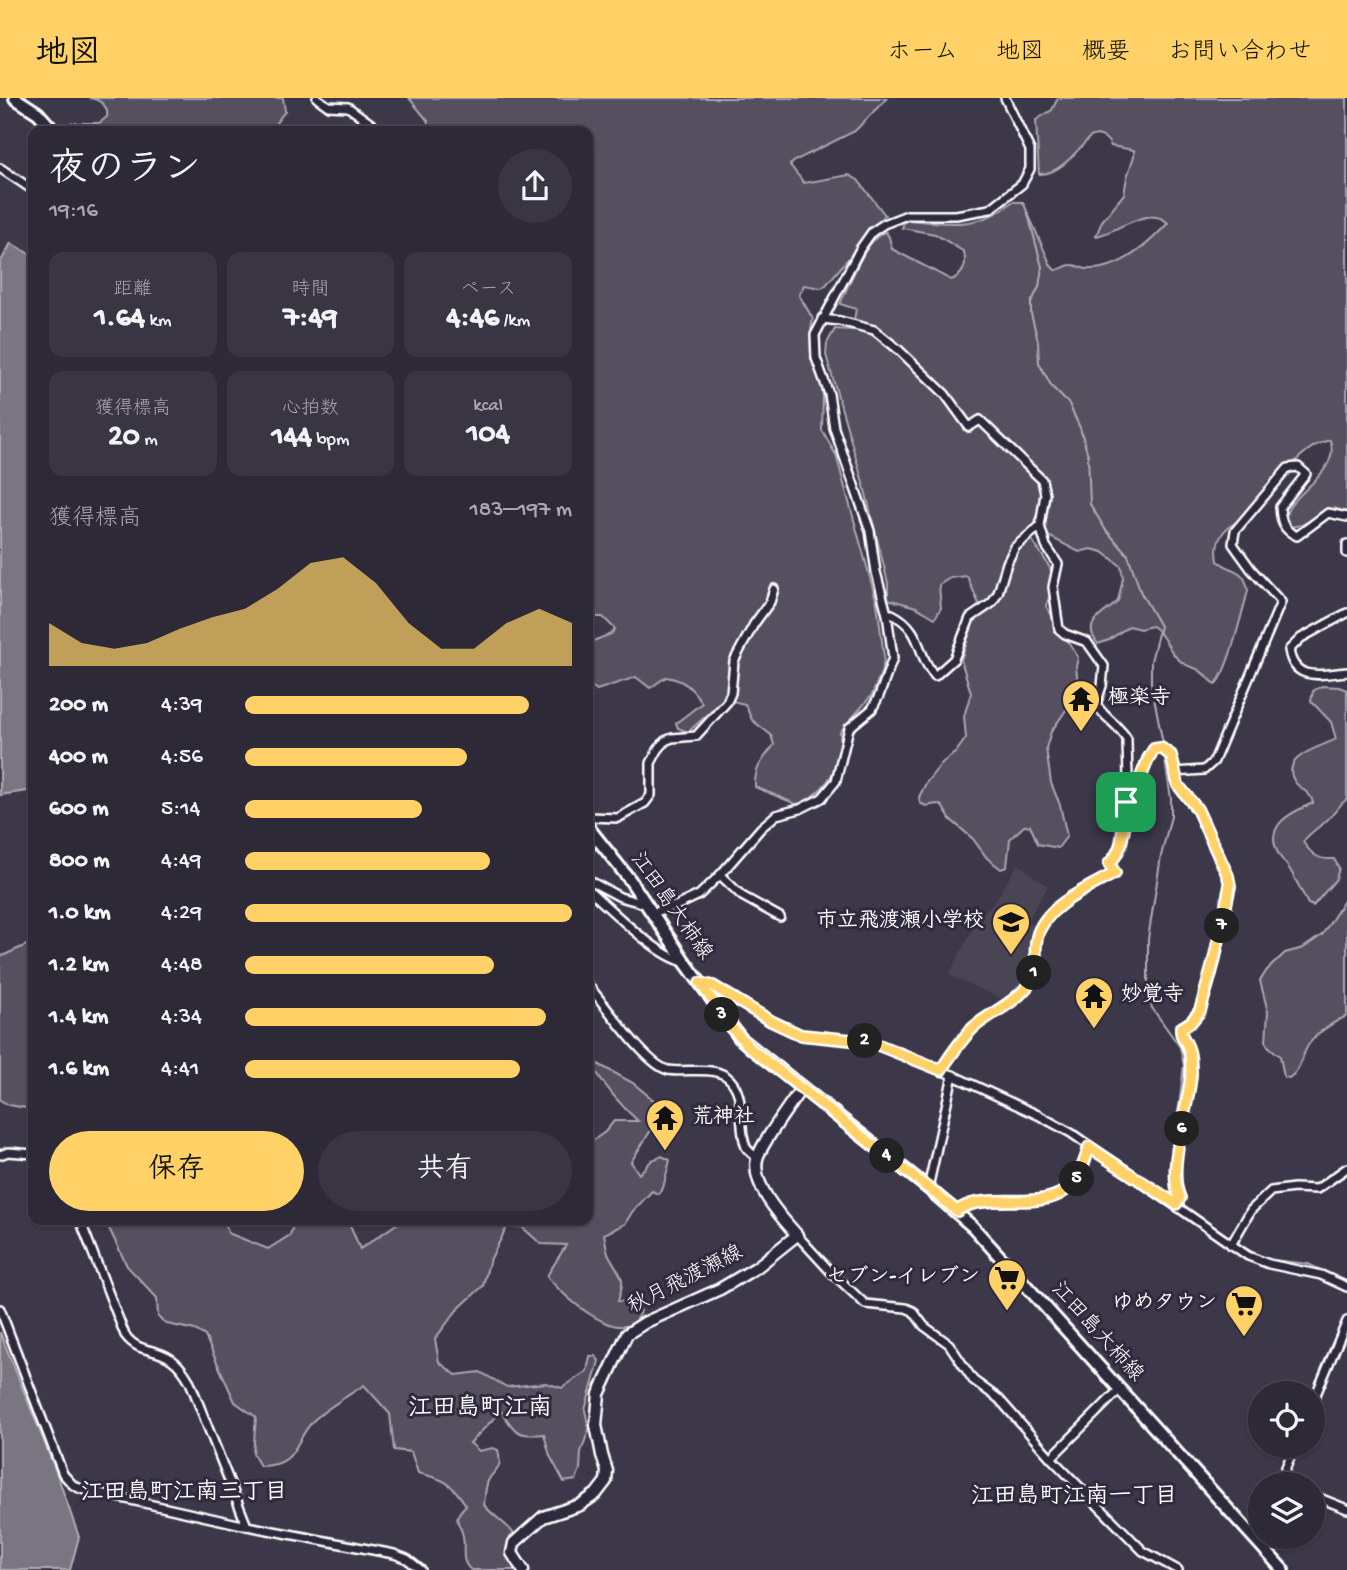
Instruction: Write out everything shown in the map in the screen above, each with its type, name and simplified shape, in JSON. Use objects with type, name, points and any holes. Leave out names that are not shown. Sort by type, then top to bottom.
[{"type":"main road","points":[[15,98],[38,113],[50,126]]},
{"type":"main road","name":"江田島大柿線","points":[[593,833],[740,1038],[957,1211],[1248,1528]]},
{"type":"main road","points":[[797,1235],[766,1195],[760,1180],[757,1158],[801,1088]]},
{"type":"main road","name":"秋月飛渡瀬線","points":[[523,1570],[512,1553],[514,1543],[543,1517],[588,1500],[606,1481],[607,1471],[596,1425],[599,1394],[627,1334],[646,1322],[732,1282],[757,1267],[797,1235]]},
{"type":"main road","name":"江田島大柿線","points":[[1266,1549],[1283,1570]]},
{"type":"street","points":[[317,98],[328,106],[348,107],[374,126]]},
{"type":"street","points":[[593,883],[649,908],[678,905],[699,895],[776,815],[800,809],[822,798],[836,781],[849,728],[872,709],[893,658],[870,531],[834,428],[829,394],[816,358],[815,335],[860,249],[872,232],[907,215],[956,215],[990,209],[1022,184],[1030,169],[1030,150],[1005,98]]},
{"type":"street","points":[[0,168],[28,187]]},
{"type":"street","points":[[822,319],[874,331],[899,350],[945,394],[969,427],[980,420],[1042,480],[1045,494],[1040,526],[1046,546],[1058,564],[1053,587],[1059,629],[1087,642],[1095,650],[1104,666],[1102,686],[1096,704],[1100,711],[1122,730],[1127,739],[1124,839],[1118,855],[1109,864],[1115,873],[1064,904],[1046,919],[1037,937],[1037,966],[1029,985],[974,1027],[955,1048],[941,1070]]},
{"type":"street","points":[[1174,772],[1204,771],[1214,761],[1281,602],[1233,544],[1235,531],[1288,468],[1298,467],[1306,474],[1280,507],[1281,521],[1287,532],[1297,536],[1328,513],[1347,517]]},
{"type":"street","points":[[887,614],[892,614],[908,624],[923,651],[927,668],[935,676],[954,659],[970,618],[992,603],[1015,547],[1040,526]]},
{"type":"street","points":[[1347,544],[1347,554]]},
{"type":"street","points":[[593,817],[618,818],[645,803],[651,795],[651,763],[658,750],[673,738],[696,736],[727,702],[731,693],[734,661],[775,589]]},
{"type":"street","points":[[1347,613],[1301,638],[1289,650],[1290,659],[1303,672],[1314,675],[1347,672]]},
{"type":"street","points":[[1126,802],[1140,781],[1147,759],[1154,749],[1161,748],[1171,755],[1174,772],[1183,793],[1197,809],[1228,876],[1230,886],[1200,1011],[1191,1022],[1181,1028],[1180,1034],[1189,1049],[1191,1072],[1176,1172],[1178,1202]]},
{"type":"street","points":[[593,842],[596,837]]},
{"type":"street","points":[[720,875],[742,896],[780,917]]},
{"type":"street","points":[[593,893],[674,960],[685,962]]},
{"type":"street","points":[[700,983],[713,986],[771,1021],[801,1035],[871,1042],[941,1070],[1058,1125],[1178,1202],[1231,1245],[1260,1262],[1305,1270],[1347,1287]]},
{"type":"street","points":[[593,991],[659,1066],[666,1070],[724,1075],[734,1085],[746,1147],[757,1158]]},
{"type":"street","points":[[928,1188],[953,1076]]},
{"type":"street","points":[[957,1211],[964,1206],[980,1202],[1046,1200],[1057,1196],[1078,1179],[1089,1147]]},
{"type":"street","points":[[0,1154],[28,1154]]},
{"type":"street","points":[[1231,1245],[1251,1210],[1271,1191],[1317,1189],[1347,1168]]},
{"type":"street","points":[[82,1225],[125,1335],[138,1348],[172,1359],[183,1369],[247,1526]]},
{"type":"street","points":[[797,1235],[865,1304],[913,1311],[924,1326],[949,1343],[973,1380],[999,1399],[1051,1458],[1143,1551],[1178,1570]]},
{"type":"street","points":[[0,1308],[67,1480],[81,1489],[247,1526],[394,1554],[407,1559],[421,1570]]},
{"type":"street","points":[[1322,1381],[1347,1321]]},
{"type":"street","points":[[1051,1458],[1120,1389]]},
{"type":"street","points":[[1325,1500],[1347,1509]]},
{"type":"shaded area","points":[[89,98],[283,98],[285,111],[274,126],[67,126],[70,123],[99,123],[107,117],[106,110],[96,100]]},
{"type":"shaded area","points":[[409,98],[887,98],[855,131],[790,165],[804,183],[849,175],[858,180],[885,215],[826,285],[821,288],[804,285],[799,295],[813,319],[811,330],[823,396],[822,430],[836,455],[877,603],[884,656],[883,668],[872,695],[840,732],[839,754],[833,773],[820,790],[802,803],[796,804],[755,787],[758,769],[774,745],[771,735],[752,720],[745,704],[728,700],[717,706],[688,732],[678,728],[676,723],[702,703],[691,689],[678,680],[666,677],[650,688],[636,677],[597,690],[593,687],[593,641],[611,634],[615,629],[603,617],[593,617],[593,126],[426,126],[428,121]]},
{"type":"shaded area","points":[[1058,98],[1347,98],[1347,512],[1334,508],[1302,525],[1289,527],[1286,517],[1289,507],[1327,466],[1331,454],[1330,440],[1317,444],[1306,452],[1256,507],[1224,531],[1217,546],[1218,561],[1244,578],[1248,591],[1225,669],[1215,684],[1199,670],[1180,660],[1152,626],[1140,629],[1129,626],[1098,644],[1093,636],[1093,624],[1118,601],[1123,578],[1121,566],[1103,552],[1091,549],[1079,552],[1039,531],[1029,533],[1053,577],[1046,606],[1078,657],[1076,667],[1079,691],[1051,732],[1046,748],[1051,783],[1060,805],[1067,836],[1058,848],[1038,844],[1030,825],[1024,826],[1010,839],[1007,867],[1001,869],[950,819],[942,806],[926,806],[920,803],[919,797],[926,783],[966,738],[964,716],[971,693],[961,660],[979,604],[967,576],[950,578],[939,585],[941,608],[935,618],[916,607],[888,599],[888,583],[864,486],[826,355],[827,343],[835,329],[852,330],[856,309],[840,304],[865,252],[879,236],[886,232],[892,249],[951,280],[962,272],[965,265],[964,252],[935,234],[902,228],[904,222],[909,220],[937,223],[976,221],[1000,211],[1012,202],[1023,202],[1055,270],[1071,265],[1087,269],[1110,266],[1142,248],[1168,223],[1160,218],[1142,218],[1096,236],[1102,221],[1124,194],[1134,156],[1134,150],[1111,146],[1102,136],[1089,138],[1060,167],[1039,174],[1036,120],[1052,110]]},
{"type":"shaded area","points":[[11,243],[28,253],[28,791],[0,795],[0,263]]},
{"type":"shaded area","points":[[1322,686],[1347,690],[1347,799],[1303,842],[1316,856],[1334,859],[1339,868],[1336,879],[1313,906],[1308,904],[1279,855],[1274,835],[1289,815],[1313,803],[1295,782],[1291,773],[1292,765],[1304,754],[1336,739],[1331,722],[1311,701],[1313,691]]},
{"type":"shaded area","points":[[1018,864],[1048,886],[1027,922],[1037,927],[1034,965],[1027,982],[1006,1001],[949,975],[978,918],[993,903]]},
{"type":"shaded area","points":[[1347,896],[1347,1016],[1317,1035],[1306,1048],[1293,1075],[1284,1077],[1280,1056],[1266,1041],[1268,1012],[1260,981],[1267,970],[1285,953],[1303,948],[1322,935]]},
{"type":"shaded area","points":[[28,944],[28,1108],[9,1105],[0,1100],[0,957]]},
{"type":"shaded area","points":[[598,1064],[633,1083],[662,1107],[661,1114],[631,1162],[639,1174],[652,1160],[662,1156],[670,1160],[663,1188],[658,1194],[652,1191],[632,1212],[625,1224],[604,1234],[609,1255],[622,1278],[618,1301],[636,1302],[641,1311],[634,1323],[622,1326],[594,1317],[566,1296],[547,1276],[566,1245],[541,1244],[522,1227],[507,1227],[489,1262],[483,1286],[457,1310],[435,1339],[439,1362],[456,1375],[480,1372],[507,1387],[546,1383],[562,1388],[587,1371],[590,1356],[596,1356],[599,1361],[585,1410],[589,1429],[576,1480],[564,1482],[550,1456],[544,1434],[528,1435],[518,1432],[501,1411],[470,1443],[479,1451],[493,1448],[498,1450],[499,1465],[488,1481],[484,1505],[514,1534],[511,1548],[514,1570],[471,1570],[467,1566],[463,1536],[457,1521],[458,1514],[466,1505],[446,1483],[418,1473],[411,1452],[394,1450],[390,1414],[364,1385],[314,1420],[289,1457],[273,1465],[260,1466],[253,1454],[256,1417],[235,1402],[205,1336],[195,1330],[167,1324],[158,1317],[157,1298],[127,1266],[107,1225],[226,1225],[228,1233],[268,1249],[290,1235],[293,1225],[350,1225],[360,1249],[395,1225],[593,1225],[593,1140],[614,1121],[638,1121],[619,1102],[593,1067]]},
{"type":"shaded area","points":[[0,1332],[57,1474],[79,1537],[70,1570],[0,1570]]},
{"type":"waterway","points":[[1028,214],[1042,267],[1039,287],[1031,303],[1039,363],[1052,387],[1069,404],[1080,428],[1088,455],[1090,504],[1105,529],[1128,555],[1141,593],[1160,626],[1151,661],[1151,682],[1163,744]]},
{"type":"waterway","points":[[1164,754],[1171,816],[1161,856],[1148,939],[1148,996],[1152,1008],[1180,1047],[1184,1065],[1171,1173],[1172,1189],[1176,1198]]},
{"type":"waterway","points":[[1180,1202],[1209,1224]]},
{"type":"waterway","points":[[1236,1243],[1265,1259],[1308,1264],[1347,1282]]},
{"type":"place","name":"極楽寺","points":[[1081,733]]},
{"type":"place","name":"市立飛渡瀬小学校","points":[[1011,956]]},
{"type":"place","name":"妙覚寺","points":[[1094,1030]]},
{"type":"place","name":"荒神社","points":[[665,1152]]},
{"type":"place","name":"セブン-イレブン","points":[[1007,1312]]},
{"type":"place","name":"ゆめタウン","points":[[1244,1338]]},
{"type":"district","name":"江田島町江南","points":[[480,1409]]},
{"type":"district","name":"江田島町江南三丁目","points":[[184,1493]]},
{"type":"district","name":"江田島町江南一丁目","points":[[1074,1497]]},
{"type":"route","points":[[1161,748],[1171,755],[1178,785],[1197,809],[1228,876],[1230,886],[1200,1011],[1191,1022],[1181,1028],[1180,1034],[1189,1049],[1191,1072],[1176,1172],[1180,1198],[1176,1204],[1089,1147],[1078,1179],[1057,1196],[1046,1200],[980,1202],[964,1206],[957,1211],[750,1048],[700,983],[713,986],[771,1021],[801,1035],[871,1042],[941,1070],[955,1048],[974,1027],[1029,985],[1037,966],[1037,937],[1046,919],[1057,909],[1115,873],[1109,864],[1118,855],[1124,839],[1126,802],[1140,781],[1147,759],[1154,749],[1161,748]]}]
